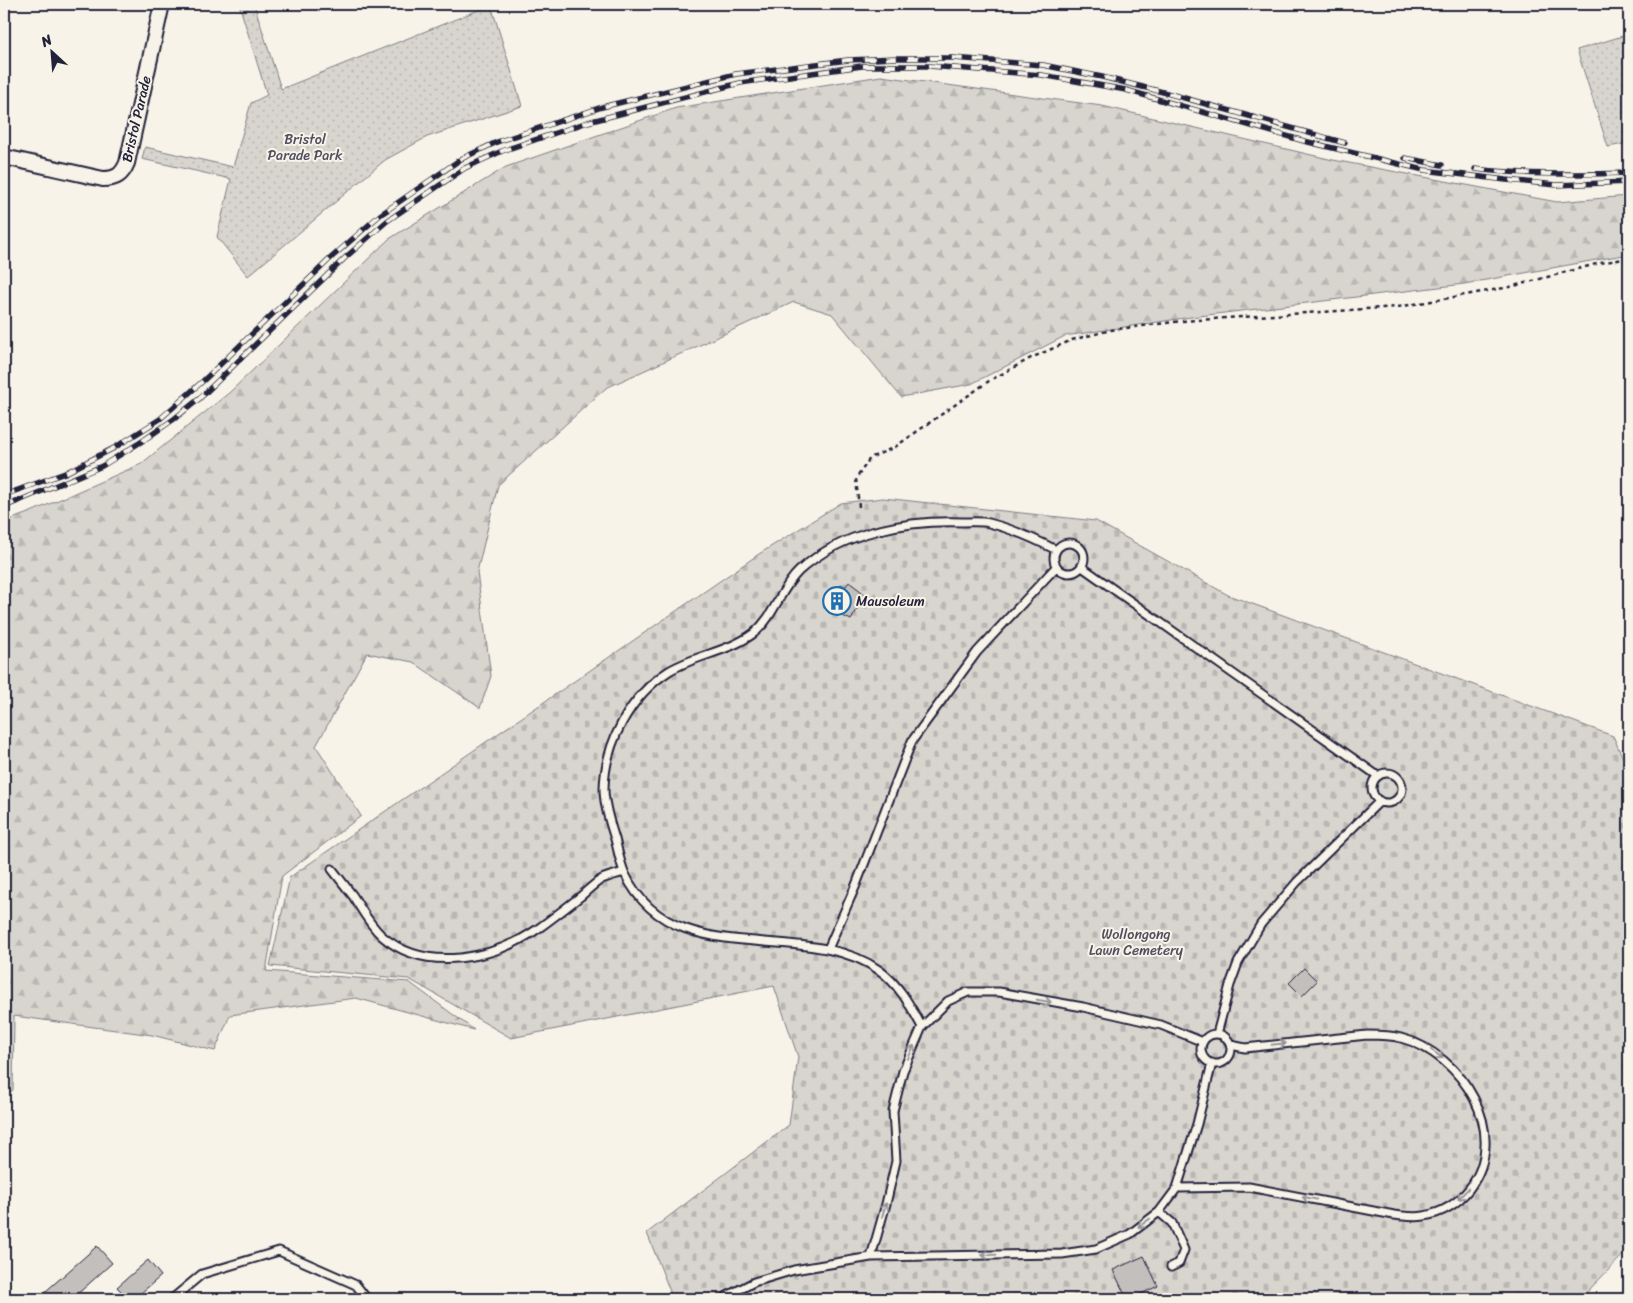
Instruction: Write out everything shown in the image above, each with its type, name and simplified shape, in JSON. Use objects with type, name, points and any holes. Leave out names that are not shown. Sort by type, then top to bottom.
[{"type":"street","name":"Bristol Parade","points":[[4,157],[103,179],[119,176],[127,163],[162,4]]},
{"type":"lane","points":[[922,1027],[904,996],[880,971],[863,962],[828,949],[812,946],[725,939],[692,931],[666,920],[652,909],[640,898],[624,872],[607,812],[604,790],[612,743],[628,712],[656,682],[671,670],[727,647],[753,633],[769,617],[780,595],[796,573],[816,556],[842,543],[875,531],[910,524],[942,521],[987,523],[1038,541],[1056,550]]},
{"type":"lane","points":[[1066,543],[1078,546],[1084,555],[1082,567],[1076,571],[1069,573],[1056,567],[1054,561],[1056,550],[1066,543]]},
{"type":"lane","points":[[828,949],[856,885],[912,740],[977,652],[1056,567]]},
{"type":"lane","points":[[1082,567],[1378,776]]},
{"type":"lane","points":[[1389,773],[1395,775],[1402,784],[1402,790],[1396,799],[1391,802],[1380,801],[1376,798],[1372,789],[1373,784],[1378,776],[1389,773]]},
{"type":"lane","points":[[1217,1034],[1238,963],[1261,924],[1297,882],[1380,801]]},
{"type":"lane","points":[[332,869],[354,897],[370,923],[382,936],[412,954],[432,958],[462,958],[517,942],[538,929],[602,879],[624,872]]},
{"type":"lane","points":[[870,1257],[886,1204],[896,1161],[893,1110],[903,1071],[922,1027],[948,1001],[968,992],[999,992],[1082,1007],[1153,1023],[1203,1042]]},
{"type":"lane","points":[[1217,1034],[1228,1039],[1231,1045],[1230,1055],[1223,1062],[1212,1063],[1204,1057],[1202,1052],[1203,1042],[1209,1036],[1217,1034]]},
{"type":"lane","points":[[1177,1188],[1249,1187],[1411,1217],[1424,1216],[1454,1204],[1468,1189],[1480,1170],[1485,1146],[1483,1125],[1468,1086],[1449,1064],[1435,1052],[1418,1043],[1400,1037],[1367,1035],[1244,1048],[1231,1045]]},
{"type":"lane","points":[[725,1299],[727,1296],[754,1282],[794,1270],[870,1257],[1062,1254],[1096,1249],[1130,1234],[1159,1212],[1177,1188],[1212,1063]]},
{"type":"lane","points":[[1159,1212],[1172,1223],[1184,1250],[1180,1263],[1171,1267]]},
{"type":"lane","points":[[172,1299],[202,1274],[279,1251],[356,1285],[367,1299]]},
{"type":"path","points":[[859,506],[856,479],[870,458],[895,447],[989,381],[1032,358],[1072,340],[1111,330],[1181,322],[1398,307],[1510,286],[1600,263],[1629,258]]},
{"type":"green space","name":"Bristol Parade Park","points":[[239,4],[254,4],[281,89],[491,5],[522,106],[427,137],[385,160],[248,276],[217,237],[231,179],[142,159],[145,147],[233,167],[251,103],[267,95]]},
{"type":"green space","points":[[1629,34],[1629,143],[1608,147],[1577,50]]},
{"type":"green space","points":[[881,76],[1102,106],[1333,160],[1557,202],[1629,196],[1629,254],[1464,284],[1191,317],[1065,336],[971,384],[901,397],[832,314],[794,302],[606,388],[498,485],[477,572],[491,676],[480,708],[413,662],[367,653],[316,746],[361,816],[282,876],[266,971],[409,982],[474,1030],[356,998],[230,1015],[215,1051],[152,1035],[14,1016],[13,1090],[4,1097],[4,522],[141,464],[230,392],[389,239],[506,167],[676,108]]},
{"type":"green space","name":"Wollongong Lawn Cemetery","points":[[883,498],[1096,521],[1228,595],[1613,736],[1629,771],[1629,1249],[1580,1299],[673,1299],[647,1233],[789,1125],[798,1057],[774,986],[511,1038],[409,979],[270,966],[290,877],[759,554],[841,503]]},
{"type":"building","name":"Mausoleum","points":[[849,582],[866,595],[851,620],[832,611],[836,602],[831,599],[841,584],[845,587]]},
{"type":"building","points":[[1304,968],[1317,981],[1302,996],[1289,983]]},
{"type":"building","points":[[97,1246],[112,1263],[82,1290],[70,1299],[37,1299]]},
{"type":"building","points":[[1144,1256],[1158,1286],[1127,1299],[1113,1270]]},
{"type":"building","points":[[148,1260],[161,1276],[134,1299],[128,1299],[117,1287]]},
{"type":"railway","points":[[4,495],[65,473],[114,448],[160,419],[204,380],[332,257],[380,215],[461,159],[497,142],[602,107],[736,74],[848,60],[953,58],[1043,65],[1102,77],[1163,92],[1345,143]]},
{"type":"railway","points":[[4,507],[102,466],[174,419],[199,399],[346,257],[387,221],[465,168],[502,151],[588,122],[740,83],[862,66],[929,66],[1042,75],[1126,90],[1304,141],[1424,170],[1557,185],[1629,182]]},
{"type":"railway","points":[[1405,158],[1442,165]]},
{"type":"railway","points":[[1475,169],[1552,174],[1629,173]]},
{"type":"place","name":"Mausoleum","points":[[837,601]]}]
